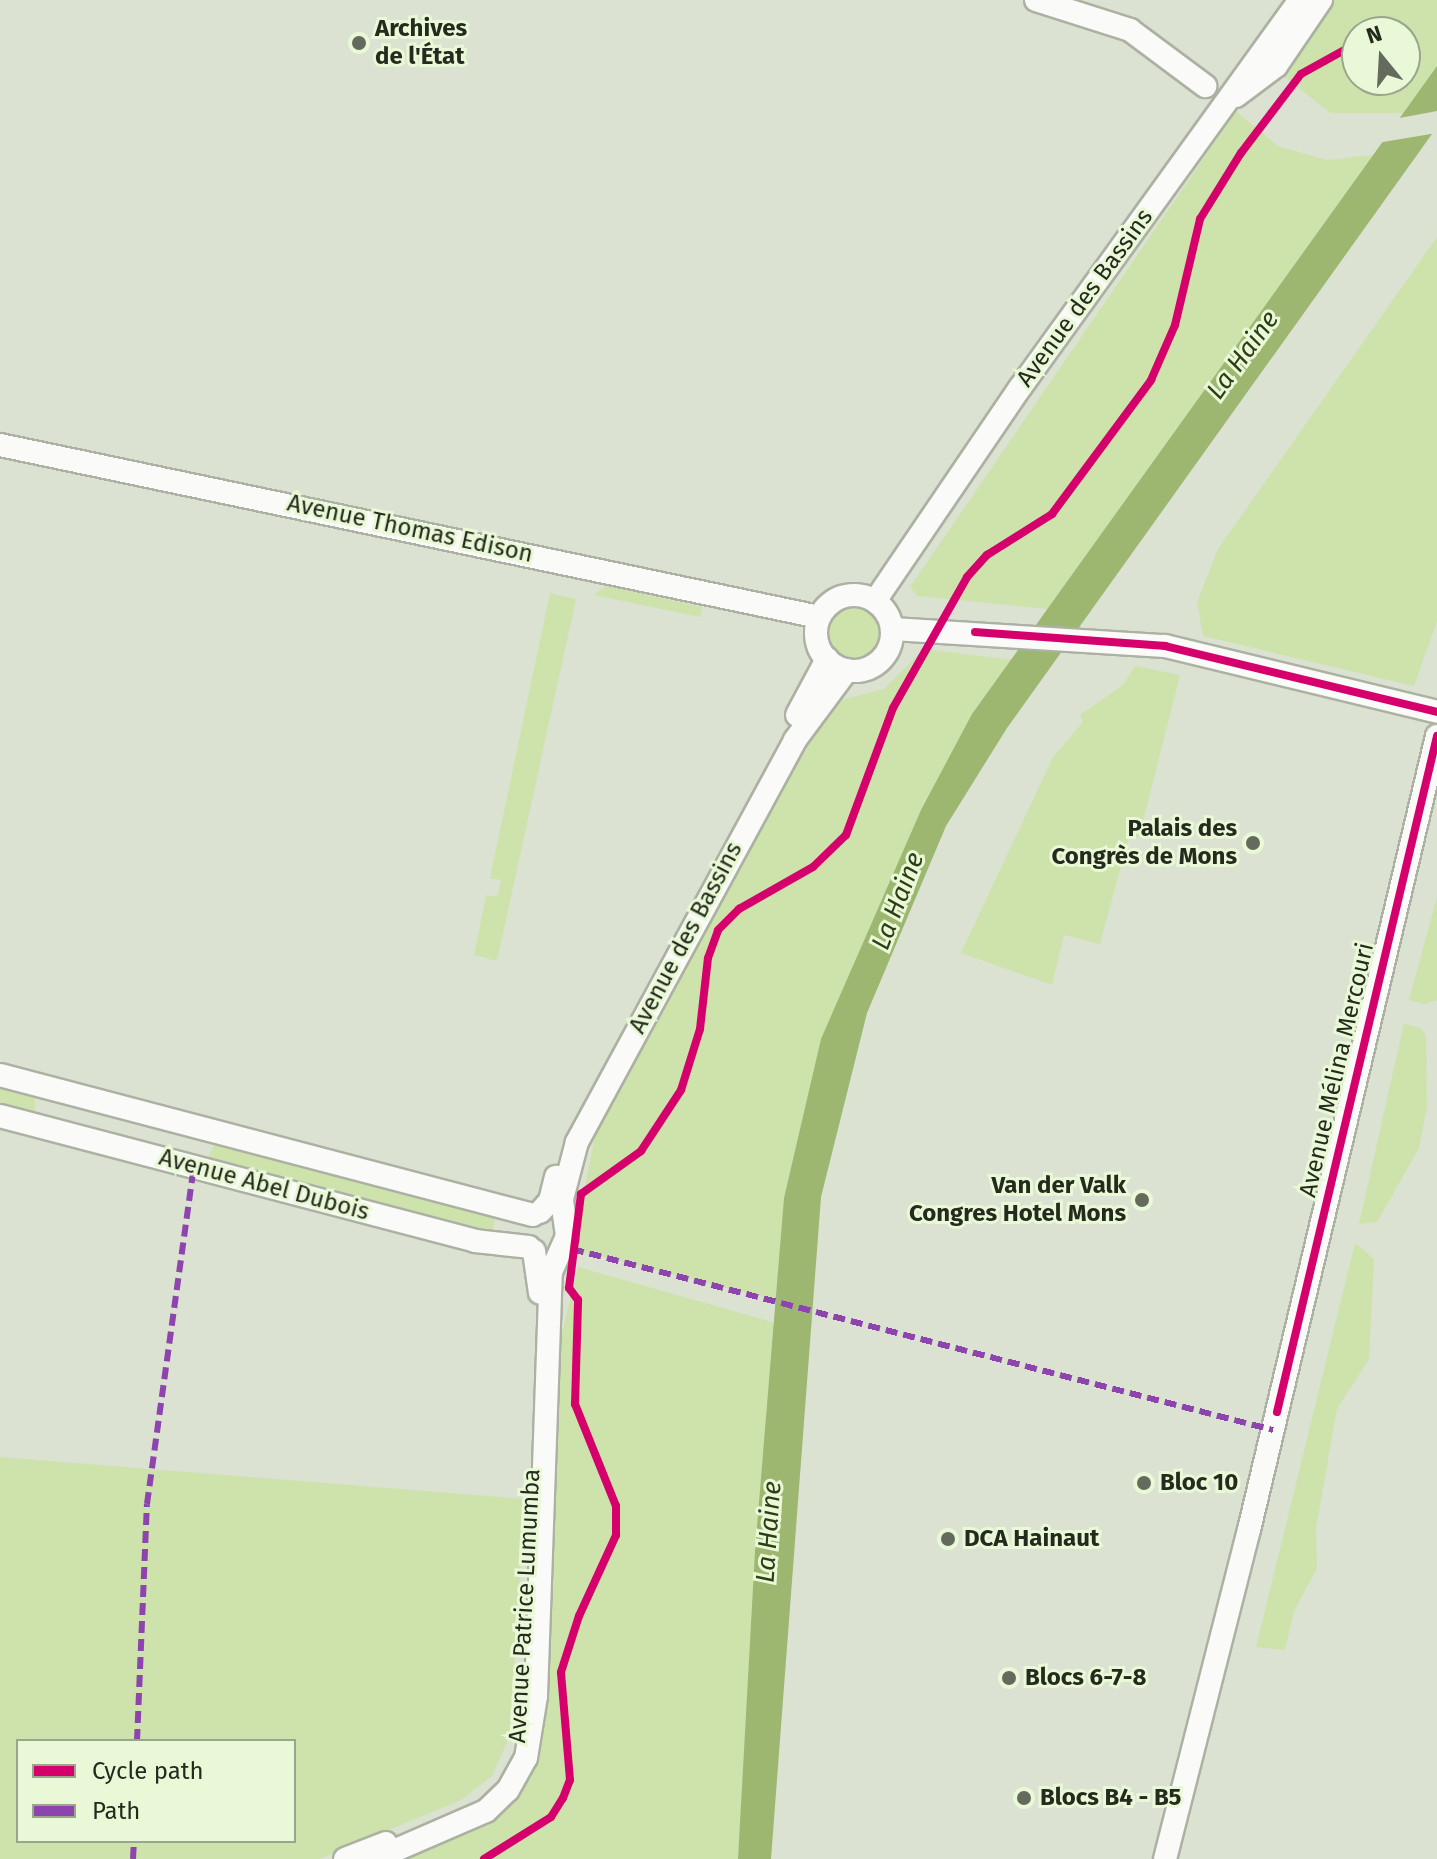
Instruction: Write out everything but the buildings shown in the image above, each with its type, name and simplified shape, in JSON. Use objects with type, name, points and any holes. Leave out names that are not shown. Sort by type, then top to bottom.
[{"type":"street","points":[[1036,0],[1130,30],[1205,86]]},
{"type":"street","name":"Avenue des Bassins","points":[[875,601],[1020,388],[1229,102],[1251,63],[1300,0]]},
{"type":"street","points":[[1229,102],[1276,66],[1321,0]]},
{"type":"street","name":"Avenue Thomas Edison","points":[[0,445],[819,617]]},
{"type":"street","points":[[847,670],[827,659],[816,639],[819,617],[843,596],[875,601],[892,629],[1130,641],[1437,712]]},
{"type":"street","name":"Avenue des Bassins","points":[[564,1223],[562,1199],[577,1142],[795,740],[847,670],[880,660],[892,629]]},
{"type":"street","name":"Avenue des Bassins","points":[[529,1213],[550,1201],[567,1137],[652,970],[827,659]]},
{"type":"street","name":"Avenue Mélina Mercouri","points":[[1165,1859],[1253,1515],[1437,736]]},
{"type":"street","name":"Avenue Abel Dubois","points":[[0,1075],[529,1213]]},
{"type":"street","name":"Avenue Abel Dubois","points":[[0,1116],[475,1241],[531,1249]]},
{"type":"street","points":[[529,1213],[554,1213],[564,1223],[567,1236],[560,1249],[548,1255],[531,1249],[524,1233],[529,1213]]},
{"type":"street","name":"Avenue Patrice Lumumba","points":[[345,1859],[469,1809],[489,1796],[514,1763],[523,1736],[540,1291],[531,1249]]},
{"type":"street","name":"Avenue Patrice Lumumba","points":[[375,1859],[486,1811],[517,1777],[532,1739],[551,1272],[560,1249]]},
{"type":"shaded area","points":[[1331,0],[1437,0],[1437,67],[1421,89],[1421,16],[1341,16],[1341,96],[1416,96],[1403,113],[1331,113],[1279,73]]},
{"type":"shaded area","points":[[1236,111],[1278,146],[1327,160],[1373,155],[1048,609],[917,596],[910,587]]},
{"type":"shaded area","points":[[1437,237],[1437,621],[1414,686],[1203,636],[1197,602],[1218,549]]},
{"type":"shaded area","points":[[606,586],[702,607],[700,617],[594,595]]},
{"type":"shaded area","points":[[550,593],[576,599],[497,961],[474,955],[486,895],[497,897],[501,880],[490,878]]},
{"type":"shaded area","points":[[852,600],[864,602],[874,609],[881,619],[881,643],[874,653],[864,660],[852,662],[840,660],[830,653],[823,643],[821,631],[823,619],[830,609],[840,602]]},
{"type":"shaded area","points":[[924,649],[1012,660],[972,714],[784,1198],[779,1301],[572,1249],[598,1121],[827,712],[845,699],[884,689]]},
{"type":"shaded area","points":[[1135,666],[1180,675],[1139,837],[1129,836],[1100,944],[1064,935],[1052,985],[961,953],[1053,757],[1083,722],[1080,715],[1123,685]]},
{"type":"shaded area","points":[[1437,897],[1437,1000],[1424,1004],[1409,1000]]},
{"type":"shaded area","points":[[1404,1023],[1422,1029],[1426,1036],[1427,1108],[1419,1148],[1377,1222],[1359,1224]]},
{"type":"shaded area","points":[[0,1087],[35,1095],[35,1116],[0,1110]]},
{"type":"shaded area","points":[[216,1143],[491,1215],[495,1219],[491,1236],[207,1159]]},
{"type":"shaded area","points":[[1355,1243],[1374,1259],[1369,1359],[1337,1409],[1316,1528],[1317,1568],[1294,1611],[1285,1650],[1256,1647]]},
{"type":"shaded area","points":[[578,1267],[775,1323],[755,1551],[739,1859],[404,1859],[487,1825],[517,1794],[541,1739],[558,1350]]},
{"type":"shaded area","points":[[0,1457],[525,1499],[509,1738],[492,1776],[461,1800],[319,1859],[0,1859]]},
{"type":"water","name":"La Haine","points":[[1437,66],[1437,127],[1007,728],[946,826],[867,1013],[821,1197],[771,1859],[738,1859],[755,1551],[784,1198],[821,1039],[921,810],[972,714],[1415,96],[1421,96],[1421,88]]},
{"type":"pier","points":[[1437,111],[1437,133],[1377,143],[1394,119]]},
{"type":"marked path","points":[[137,1739],[147,1504],[194,1166]]},
{"type":"marked path","points":[[572,1249],[1273,1430]]},
{"type":"marked path","points":[[133,1859],[134,1843]]},
{"type":"cycle path","points":[[484,1859],[551,1817],[563,1798],[570,1780],[561,1672],[579,1616],[616,1535],[616,1506],[575,1404],[578,1300],[569,1288],[581,1194],[641,1151],[681,1090],[700,1029],[708,958],[718,930],[739,909],[813,867],[846,835],[893,708],[967,577],[987,555],[1052,514],[1151,380],[1175,325],[1200,219],[1241,153],[1301,74],[1341,52]]},
{"type":"cycle path","points":[[975,632],[1165,646],[1437,712]]},
{"type":"cycle path","points":[[1277,1412],[1437,736]]},
{"type":"place","name":"Archives de l'État","points":[[359,43]]},
{"type":"place","name":"Palais des Congrès de Mons","points":[[1253,843]]},
{"type":"place","name":"Van der Valk Congres Hotel Mons","points":[[1142,1200]]},
{"type":"place","name":"Bloc 10","points":[[1144,1483]]},
{"type":"place","name":"DCA Hainaut","points":[[948,1539]]},
{"type":"place","name":"Blocs 6-7-8","points":[[1009,1678]]},
{"type":"place","name":"Blocs B4 - B5","points":[[1024,1798]]}]
